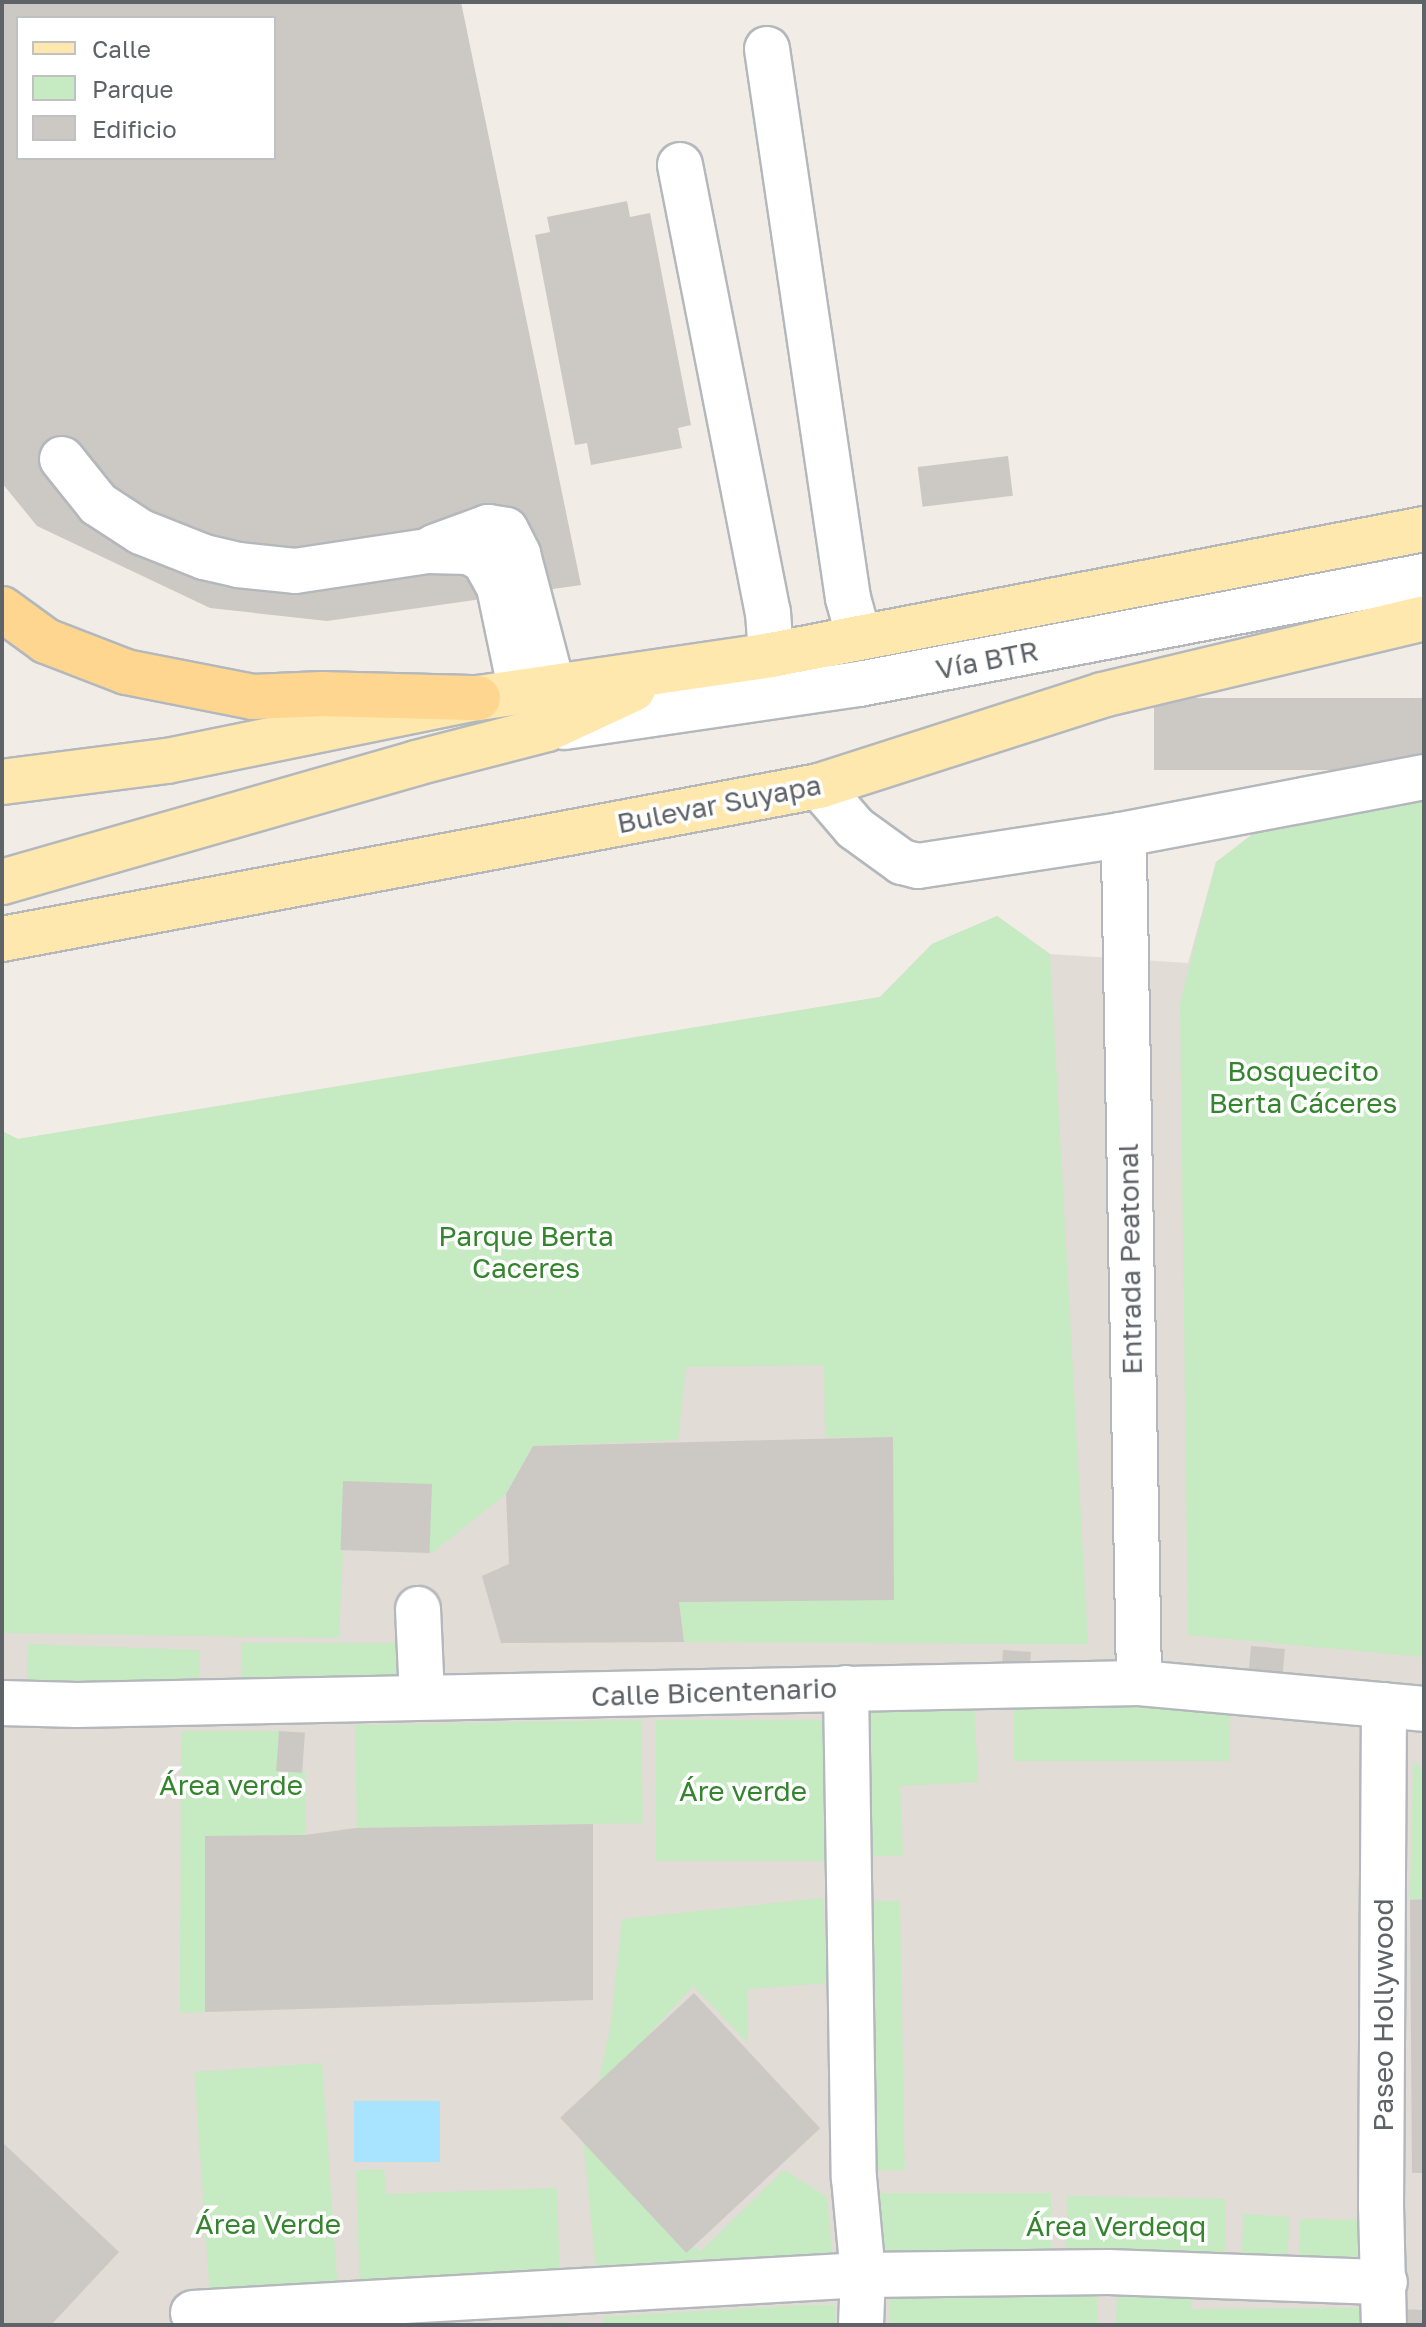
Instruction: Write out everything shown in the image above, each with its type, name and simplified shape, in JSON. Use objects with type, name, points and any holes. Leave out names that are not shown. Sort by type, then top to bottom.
[{"type":"highway","points":[[2,609],[46,641],[126,672],[253,697],[322,694],[478,698]]},
{"type":"main road","points":[[2,782],[167,761],[478,698],[771,655],[1424,529]]},
{"type":"main road","name":"Bulevar Suyapa","points":[[2,939],[819,786],[1102,695],[1424,618]]},
{"type":"main road","points":[[2,882],[416,763],[547,729],[678,668]]},
{"type":"street","points":[[767,49],[848,598],[859,638]]},
{"type":"street","points":[[680,165],[768,612],[771,655]]},
{"type":"street","points":[[62,459],[98,504],[141,532],[204,557],[268,571],[295,571],[428,551],[445,541],[488,527],[506,530],[518,554],[537,690]]},
{"type":"street","name":"Vía BTR","points":[[547,729],[859,684],[1424,576]]},
{"type":"street","points":[[819,786],[855,828],[902,862],[918,866],[1120,835],[1424,777]]},
{"type":"street","name":"Entrada Peatonal","points":[[1120,835],[1124,853],[1139,1683]]},
{"type":"street","points":[[418,1609],[422,1697]]},
{"type":"street","name":"Calle Bicentenario","points":[[2,1703],[77,1705],[1139,1683],[1404,1707]]},
{"type":"street","points":[[846,1688],[854,2178],[863,2275],[861,2325]]},
{"type":"street","name":"Paseo Hollywood","points":[[1384,2325],[1381,2205],[1404,1707]]},
{"type":"street","points":[[193,2313],[863,2275],[1108,2272],[1385,2282]]},
{"type":"shaded area","points":[[1424,792],[1424,2325],[2,2325],[2,1131],[18,1139],[880,997],[932,944],[997,916],[1050,954],[1188,963],[1216,862]]},
{"type":"green space","name":"Bosquecito Berta Cáceres","points":[[1424,794],[1424,1657],[1188,1635],[1180,1003],[1216,862],[1263,826]]},
{"type":"green space","name":"Parque Berta Caceres","points":[[997,916],[1050,954],[1088,1644],[684,1642],[679,1602],[894,1599],[893,1438],[825,1437],[824,1365],[686,1367],[678,1440],[533,1446],[506,1494],[432,1553],[343,1550],[339,1638],[2,1633],[2,1131],[18,1139],[880,997],[932,944]]},
{"type":"green space","points":[[241,1643],[408,1643],[408,1677],[241,1677]]},
{"type":"green space","name":"Área Verde","points":[[28,1644],[200,1650],[199,1688],[27,1682]]},
{"type":"green space","points":[[974,1699],[978,1782],[900,1786],[903,1855],[868,1857],[860,1704]]},
{"type":"green space","points":[[1014,1700],[1230,1700],[1230,1761],[1014,1761]]},
{"type":"green space","name":"Área Verde","points":[[641,1720],[643,1823],[357,1828],[355,1725]]},
{"type":"green space","name":"Áre verde","points":[[656,1720],[830,1720],[830,1861],[656,1861]]},
{"type":"green space","name":"Área verde","points":[[181,1731],[279,1731],[279,1770],[305,1771],[305,1835],[205,1836],[205,2012],[180,2013]]},
{"type":"green space","points":[[1413,1760],[1424,1772],[1424,1899],[1410,1900]]},
{"type":"green space","points":[[823,1898],[827,1983],[747,1989],[748,2043],[693,1986],[596,2092],[610,2030],[622,1919]]},
{"type":"green space","points":[[900,1901],[905,2170],[871,2171],[866,1902]]},
{"type":"green space","name":"Área Verde","points":[[322,2063],[339,2299],[211,2308],[194,2072]]},
{"type":"green space","points":[[583,2139],[700,2252],[784,2170],[827,2197],[833,2267],[597,2278]]},
{"type":"green space","name":"Área Verde","points":[[384,2169],[386,2194],[557,2188],[560,2285],[360,2292],[356,2170]]},
{"type":"green space","points":[[872,2193],[1051,2193],[1051,2251],[872,2251]]},
{"type":"green space","name":"Área Verdeqq","points":[[1067,2196],[1226,2199],[1225,2256],[1066,2253]]},
{"type":"green space","points":[[1244,2214],[1290,2217],[1287,2261],[1241,2258]]},
{"type":"green space","points":[[1300,2219],[1369,2220],[1368,2263],[1299,2262]]},
{"type":"green space","points":[[1192,2285],[1192,2309],[1361,2308],[1361,2325],[1116,2325],[1117,2286]]},
{"type":"green space","points":[[889,2287],[1097,2287],[1097,2325],[889,2325]]},
{"type":"green space","points":[[835,2305],[835,2325],[604,2325],[603,2317]]},
{"type":"green space","points":[[567,2322],[567,2325],[419,2325]]},
{"type":"water","points":[[354,2101],[440,2101],[440,2162],[354,2162]]},
{"type":"building","points":[[2,2],[461,2],[581,585],[327,621],[210,608],[37,526],[2,483]]},
{"type":"building","points":[[627,201],[630,217],[650,213],[691,425],[678,428],[682,448],[591,465],[587,443],[575,445],[535,235],[550,232],[547,217]]},
{"type":"building","points":[[1008,456],[1013,496],[923,507],[918,467]]},
{"type":"building","points":[[1154,698],[1424,698],[1424,770],[1154,770]]},
{"type":"building","points":[[893,1437],[894,1600],[679,1602],[684,1642],[501,1643],[482,1576],[509,1564],[506,1494],[533,1446]]},
{"type":"building","points":[[343,1481],[432,1484],[430,1553],[341,1550]]},
{"type":"building","points":[[1251,1646],[1285,1649],[1283,1674],[1249,1671]]},
{"type":"building","points":[[1003,1650],[1031,1652],[1030,1672],[1002,1670]]},
{"type":"building","points":[[279,1731],[305,1733],[302,1773],[276,1771]]},
{"type":"building","points":[[593,1824],[593,2000],[205,2012],[205,1836],[305,1835],[356,1828]]},
{"type":"building","points":[[1424,1899],[1424,2173],[1412,2173],[1410,1900]]},
{"type":"building","points":[[694,1993],[820,2128],[686,2253],[560,2118]]},
{"type":"building","points":[[2,2142],[119,2252],[51,2325],[2,2325]]},
{"type":"building","points":[[1396,2309],[1424,2310],[1423,2325],[1395,2325]]}]
